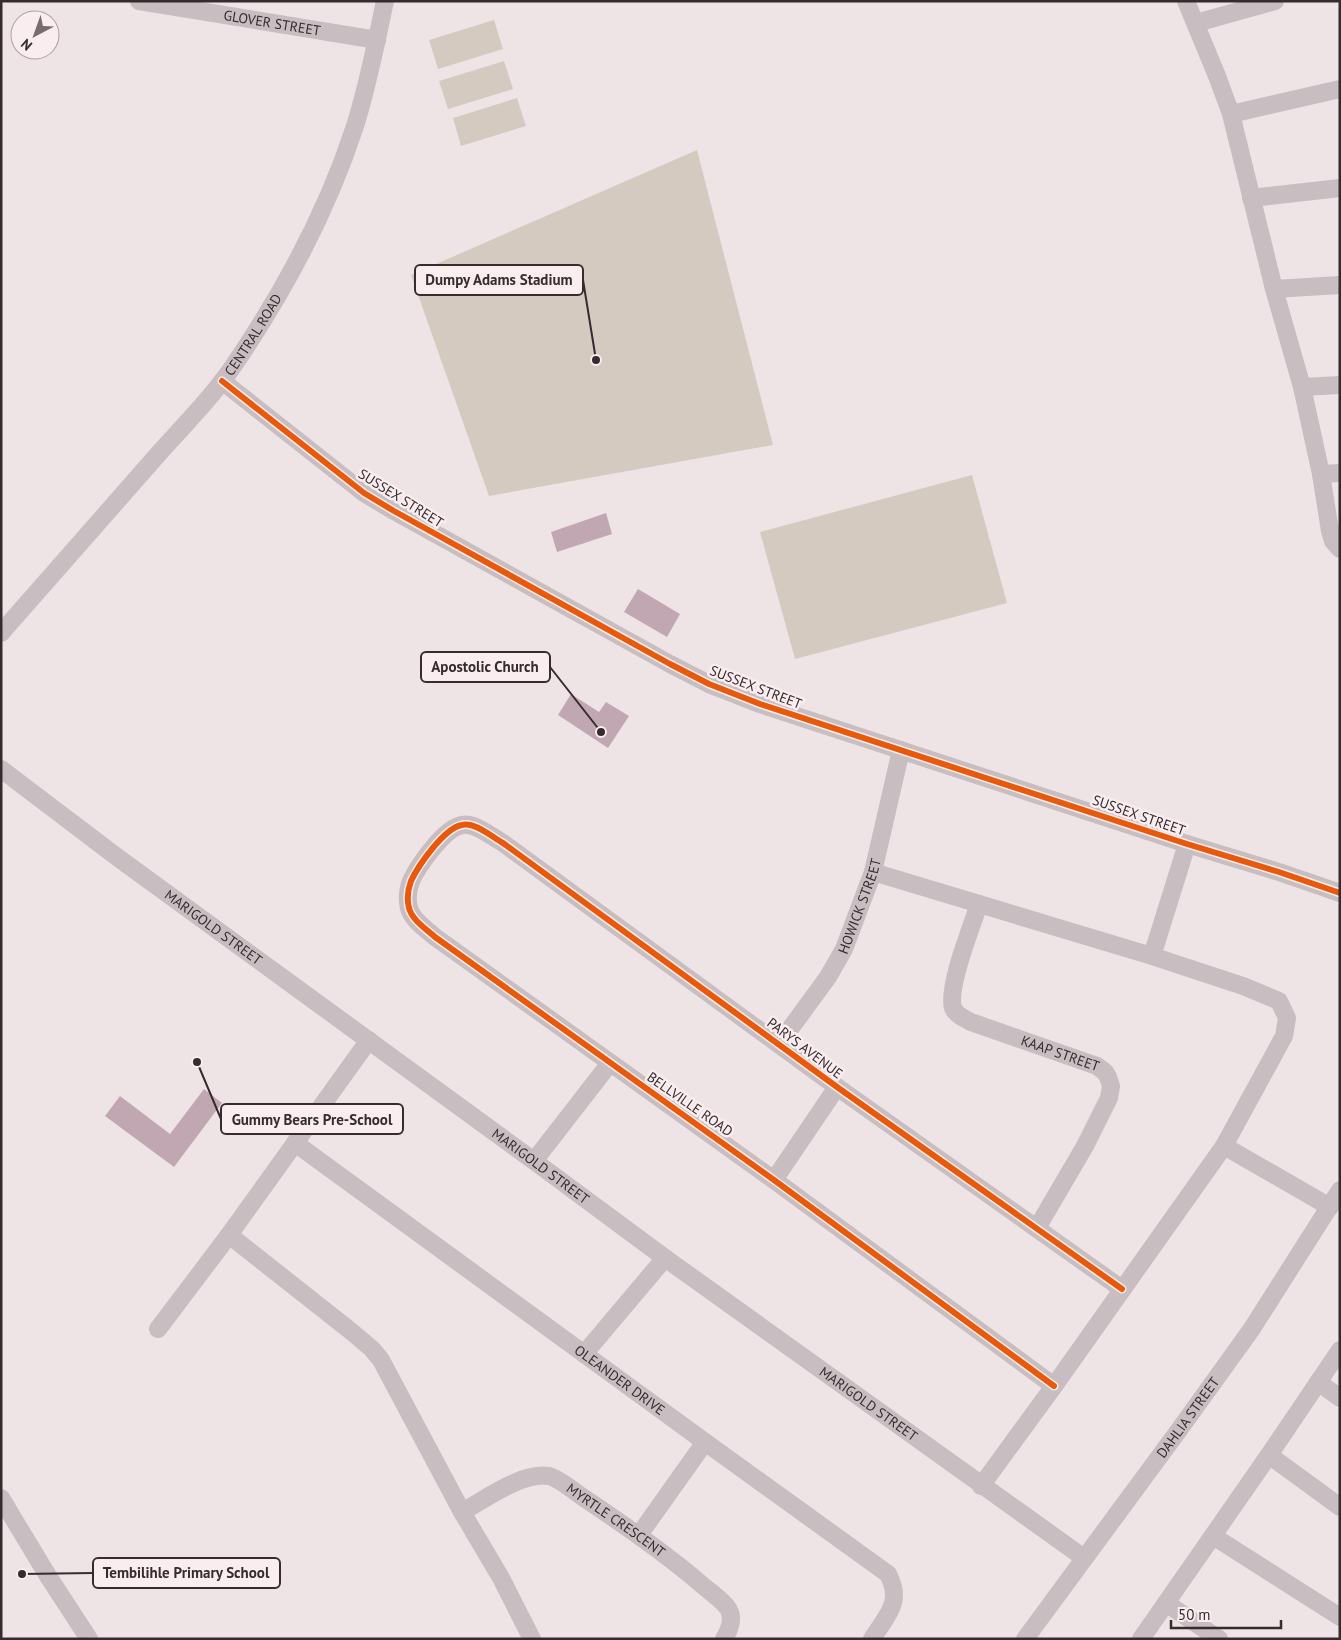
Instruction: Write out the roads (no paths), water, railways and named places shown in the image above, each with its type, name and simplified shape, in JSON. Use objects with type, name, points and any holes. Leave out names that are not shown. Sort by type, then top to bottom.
[{"type":"street","name":"GLOVER STREET","points":[[139,1],[208,7],[377,40]]},
{"type":"street","name":"CENTRAL ROAD","points":[[1,633],[222,381],[264,320],[311,233],[332,186],[354,127],[377,40],[385,1]]},
{"type":"street","points":[[1186,1],[1231,114],[1274,289],[1302,388],[1321,474],[1330,532],[1333,541],[1340,549]]},
{"type":"street","points":[[1196,23],[1274,1]]},
{"type":"street","points":[[1231,114],[1340,89]]},
{"type":"street","points":[[1251,198],[1340,188]]},
{"type":"street","points":[[1274,289],[1340,284]]},
{"type":"street","name":"SUSSEX STREET","points":[[222,381],[364,493],[394,512],[709,684],[746,699],[1340,893]]},
{"type":"street","points":[[1302,388],[1340,385]]},
{"type":"street","points":[[1321,474],[1340,473]]},
{"type":"street","name":"HOWICK STREET","points":[[779,1044],[828,977],[844,949],[873,872],[901,750]]},
{"type":"street","name":"MARIGOLD STREET","points":[[1,769],[117,857],[665,1258],[1084,1558]]},
{"type":"street","name":"BELLVILLE ROAD","points":[[474,826],[463,824],[455,827],[438,841],[418,869],[410,883],[408,897],[410,909],[415,918],[435,937],[774,1180],[1054,1386]]},
{"type":"street","name":"PARYS AVENUE","points":[[474,826],[503,843],[837,1087],[1122,1289]]},
{"type":"street","points":[[1152,956],[1187,844]]},
{"type":"street","points":[[873,872],[1152,956],[1266,995],[1279,1001],[1287,1018],[1284,1036],[1224,1146],[981,1486]]},
{"type":"street","name":"KAAP STREET","points":[[979,904],[952,987],[954,1009],[958,1015],[971,1022],[1097,1066],[1105,1072],[1111,1086],[1109,1098],[1085,1146],[1037,1228]]},
{"type":"street","points":[[158,1329],[229,1235],[368,1040]]},
{"type":"street","points":[[534,1161],[610,1063]]},
{"type":"street","points":[[774,1180],[837,1087]]},
{"type":"street","name":"OLEANDER DRIVE","points":[[295,1143],[888,1574],[894,1585],[895,1599],[891,1610],[872,1639]]},
{"type":"street","points":[[1224,1146],[1330,1207]]},
{"type":"street","name":"DAHLIA STREET","points":[[1025,1639],[1251,1330],[1340,1190]]},
{"type":"street","points":[[229,1235],[372,1349],[388,1371],[462,1512],[501,1578],[532,1639]]},
{"type":"street","points":[[584,1354],[665,1258]]},
{"type":"street","points":[[1140,1639],[1340,1350]]},
{"type":"street","points":[[1318,1382],[1340,1398]]},
{"type":"street","points":[[639,1535],[705,1442]]},
{"type":"street","points":[[1269,1455],[1340,1507]]},
{"type":"street","name":"MYRTLE CRESCENT","points":[[462,1512],[511,1484],[533,1477],[551,1476],[639,1535],[693,1577],[727,1607],[731,1615],[731,1622],[730,1630],[724,1639]]},
{"type":"street","points":[[1,1498],[89,1639]]},
{"type":"street","points":[[1213,1536],[1340,1617]]},
{"type":"street","points":[[1166,1603],[1219,1639]]},
{"type":"place","name":"Dumpy Adams Stadium","points":[[596,360]]},
{"type":"place","name":"Apostolic Church","points":[[601,732]]},
{"type":"place","name":"Gummy Bears Pre-School","points":[[197,1062]]},
{"type":"place","name":"Tembilihle Primary School","points":[[22,1574]]}]
